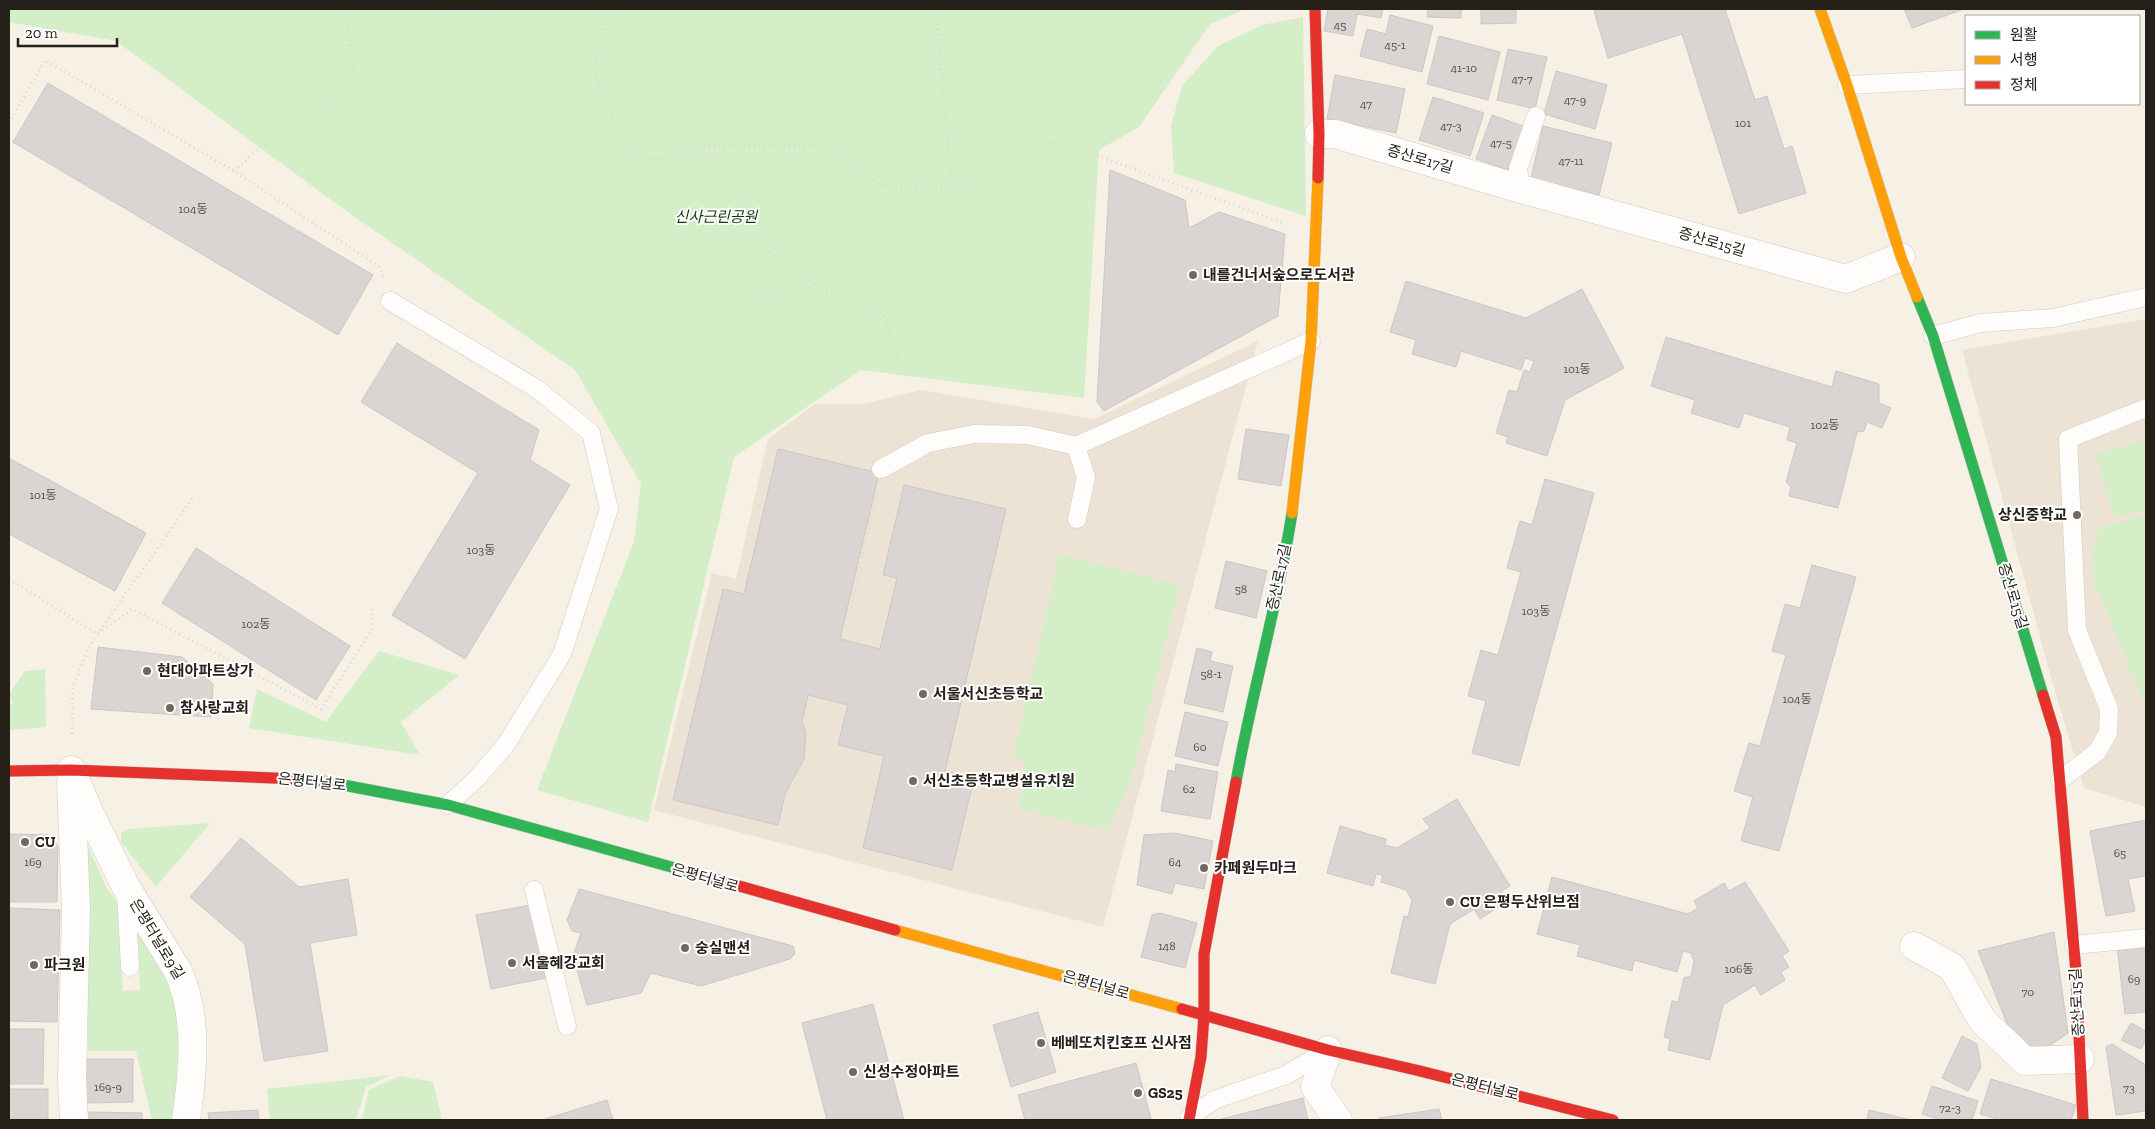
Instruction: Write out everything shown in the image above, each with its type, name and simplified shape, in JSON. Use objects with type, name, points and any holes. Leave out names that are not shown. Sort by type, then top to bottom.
[{"type":"main road","name":"증산로17길","points":[[1189,1119],[1201,1057],[1204,1015],[1204,954],[1248,715],[1287,544],[1297,476],[1318,235],[1319,134],[1315,9]]},
{"type":"main road","name":"증산로15길","points":[[1820,9],[1847,85],[1901,257],[1933,336],[2056,737],[2074,945],[2083,1120]]},
{"type":"main road","name":"은평터널로","points":[[9,771],[71,770],[317,780],[448,805],[1328,1050],[1416,1070],[1613,1120]]},
{"type":"street","name":"증산로17길","points":[[1319,134],[1334,134],[1520,189]]},
{"type":"street","name":"증산로15길","points":[[1520,189],[1846,279],[1901,257]]},
{"type":"street","name":"은평터널로9길","points":[[71,770],[126,887],[178,971],[184,984],[193,1034],[192,1075],[186,1120]]},
{"type":"street","points":[[71,770],[71,815],[76,909],[72,1079],[74,1120]]},
{"type":"street","points":[[1914,946],[1952,967],[1982,1020],[2024,1061],[2080,1059]]},
{"type":"street","points":[[1328,1050],[1315,1087],[1338,1120]]},
{"type":"lane","points":[[1847,85],[1965,79]]},
{"type":"lane","points":[[1520,189],[1518,169],[1536,116]]},
{"type":"lane","points":[[1933,336],[1981,323],[2054,318],[2146,297]]},
{"type":"lane","points":[[390,301],[537,388],[591,433],[609,509],[562,654],[505,746],[448,805]]},
{"type":"lane","points":[[881,469],[928,443],[974,434],[1028,435],[1076,446],[1310,341]]},
{"type":"lane","points":[[2060,780],[2097,752],[2108,733],[2109,709],[2077,630],[2068,439],[2146,408]]},
{"type":"lane","points":[[1076,446],[1086,477],[1077,519]]},
{"type":"lane","points":[[126,887],[130,967]]},
{"type":"lane","points":[[534,890],[567,1026]]},
{"type":"lane","points":[[2074,945],[2146,938]]},
{"type":"lane","points":[[1189,1119],[1214,1100],[1286,1075],[1328,1050]]},
{"type":"path","points":[[234,171],[266,142],[335,103],[355,67],[344,9]]},
{"type":"path","points":[[446,9],[462,12],[483,9]]},
{"type":"path","points":[[608,9],[605,32],[594,71],[630,157],[661,160],[683,146],[827,146],[882,186],[952,190],[1012,157],[1042,144],[1062,143],[1318,235]]},
{"type":"path","points":[[936,9],[952,190]]},
{"type":"path","points":[[9,123],[45,60],[234,171],[380,267],[390,301]]},
{"type":"path","points":[[683,146],[717,158],[774,248],[746,276],[764,300],[807,275],[822,291],[853,293],[883,314],[899,361]]},
{"type":"path","points":[[850,612],[881,469]]},
{"type":"path","points":[[72,734],[73,686],[90,645],[194,496]]},
{"type":"path","points":[[9,579],[97,634]]},
{"type":"path","points":[[97,634],[132,609],[321,710],[372,630],[372,608]]},
{"type":"shaded area","name":"상신중학교","points":[[2146,319],[2146,807],[2084,788],[2052,681],[1962,350]]},
{"type":"shaded area","name":"서울서신초등학교","points":[[1258,341],[1103,927],[654,810],[712,573],[736,579],[768,439],[815,404],[863,404],[921,390],[1094,419]]},
{"type":"green space","name":"신사근린공원","points":[[9,9],[1245,9],[1210,24],[1139,127],[1099,150],[1084,398],[861,370],[734,457],[648,822],[537,790],[634,542],[641,484],[575,370],[335,203],[116,41],[9,22]]},
{"type":"green space","points":[[1303,17],[1306,216],[1174,173],[1171,126],[1182,86],[1218,46],[1262,25]]},
{"type":"green space","points":[[2146,440],[2146,509],[2114,518],[2096,454]]},
{"type":"green space","points":[[2146,515],[2146,708],[2094,580],[2092,555],[2099,528]]},
{"type":"green space","points":[[1060,554],[1180,585],[1130,783],[1107,831],[1019,809],[1026,761],[1013,757]]},
{"type":"green space","points":[[379,651],[459,675],[401,722],[420,755],[249,728],[257,689],[326,722]]},
{"type":"green space","points":[[45,669],[46,727],[9,730],[9,707],[13,702],[9,694],[25,671]]},
{"type":"green space","points":[[210,823],[156,887],[121,842],[121,833],[128,829]]},
{"type":"green space","points":[[88,846],[107,889],[117,902],[123,991],[140,990],[136,926],[172,991],[178,1015],[179,1045],[178,1076],[172,1120],[152,1120],[136,1051],[88,1051]]},
{"type":"green space","points":[[391,1075],[366,1087],[356,1120],[270,1120],[267,1089]]},
{"type":"green space","points":[[400,1076],[433,1082],[442,1120],[362,1120],[369,1090]]},
{"type":"building","points":[[1328,9],[1383,9],[1381,18],[1357,14],[1353,36],[1324,31]]},
{"type":"building","points":[[1428,9],[1461,9],[1461,18],[1427,17]]},
{"type":"building","points":[[1481,9],[1516,9],[1516,23],[1481,24]]},
{"type":"building","points":[[1601,9],[1725,9],[1755,100],[1767,96],[1784,149],[1792,146],[1806,193],[1739,214],[1682,34],[1608,58],[1594,11]]},
{"type":"building","points":[[1904,9],[1964,9],[1912,28]]},
{"type":"building","points":[[1390,15],[1433,26],[1422,72],[1360,56],[1367,29],[1386,34]]},
{"type":"building","points":[[1439,36],[1500,52],[1488,100],[1427,84]]},
{"type":"building","points":[[1508,49],[1547,57],[1535,109],[1497,100]]},
{"type":"building","points":[[1556,71],[1607,85],[1595,129],[1544,114]]},
{"type":"building","points":[[1335,75],[1405,89],[1396,133],[1327,119]]},
{"type":"building","points":[[48,83],[373,275],[338,335],[13,142]]},
{"type":"building","points":[[1433,97],[1484,113],[1470,156],[1419,140]]},
{"type":"building","points":[[1492,115],[1526,127],[1511,171],[1476,159]]},
{"type":"building","points":[[1543,126],[1612,143],[1599,195],[1531,178]]},
{"type":"building","name":"내를건너서숲으로도서관","points":[[1110,170],[1185,200],[1189,228],[1219,212],[1285,234],[1278,316],[1104,411],[1097,402]]},
{"type":"building","points":[[1406,281],[1526,318],[1582,289],[1624,368],[1565,400],[1547,456],[1506,443],[1508,437],[1496,433],[1509,390],[1517,392],[1524,370],[1530,372],[1534,361],[1525,358],[1521,370],[1461,351],[1456,367],[1412,354],[1416,340],[1390,332]]},
{"type":"building","points":[[1666,337],[1832,387],[1836,371],[1879,384],[1879,403],[1891,408],[1882,428],[1867,422],[1864,431],[1857,432],[1838,508],[1789,496],[1791,487],[1786,482],[1797,443],[1787,440],[1790,427],[1744,413],[1739,428],[1691,413],[1695,400],[1651,386]]},
{"type":"building","points":[[397,343],[539,430],[530,460],[570,485],[465,659],[392,615],[478,473],[361,402]]},
{"type":"building","points":[[1246,429],[1289,435],[1281,486],[1238,479]]},
{"type":"building","points":[[778,449],[879,473],[840,639],[880,649],[897,578],[883,575],[904,485],[1006,509],[945,771],[974,778],[952,870],[863,848],[884,756],[838,745],[848,705],[808,695],[802,722],[806,732],[804,759],[785,794],[778,825],[673,800],[723,589],[744,594]]},
{"type":"building","points":[[9,458],[146,533],[115,591],[9,534]]},
{"type":"building","points":[[1545,479],[1594,493],[1519,766],[1472,753],[1486,701],[1468,696],[1481,650],[1498,655],[1521,572],[1507,568],[1520,521],[1532,525]]},
{"type":"building","points":[[196,548],[350,646],[316,700],[162,603]]},
{"type":"building","points":[[1226,561],[1267,571],[1256,618],[1215,608]]},
{"type":"building","points":[[1812,565],[1856,577],[1779,851],[1741,841],[1753,797],[1734,791],[1749,743],[1760,746],[1786,655],[1772,651],[1785,604],[1800,608]]},
{"type":"building","name":"현대아파트상가","points":[[98,647],[182,657],[213,684],[211,717],[91,709]]},
{"type":"building","points":[[1197,648],[1212,652],[1210,661],[1233,666],[1223,712],[1184,703]]},
{"type":"building","points":[[1185,712],[1228,722],[1218,766],[1175,756]]},
{"type":"building","points":[[1176,764],[1218,772],[1210,819],[1161,811],[1168,770],[1175,772]]},
{"type":"building","points":[[1457,799],[1510,886],[1501,891],[1504,896],[1497,900],[1500,906],[1480,919],[1474,909],[1450,924],[1435,984],[1391,973],[1404,916],[1408,917],[1412,900],[1406,890],[1381,882],[1383,875],[1376,874],[1373,886],[1327,873],[1340,826],[1386,839],[1385,845],[1397,848],[1430,828],[1423,819]]},
{"type":"building","points":[[2146,820],[2146,876],[2128,879],[2135,911],[2106,916],[2090,831]]},
{"type":"building","points":[[1175,833],[1213,841],[1204,889],[1175,883],[1172,894],[1137,885],[1144,835]]},
{"type":"building","points":[[9,834],[50,835],[58,846],[57,902],[9,902]]},
{"type":"building","points":[[241,838],[299,887],[348,879],[357,935],[310,943],[328,1051],[264,1061],[245,944],[190,897]]},
{"type":"building","points":[[1552,877],[1688,914],[1698,908],[1694,901],[1724,883],[1729,891],[1745,882],[1789,951],[1782,956],[1789,967],[1781,972],[1785,980],[1761,995],[1755,985],[1723,1005],[1710,1060],[1668,1050],[1670,1039],[1664,1037],[1672,1001],[1678,1002],[1684,978],[1691,976],[1694,961],[1691,953],[1683,951],[1677,972],[1634,960],[1632,971],[1577,956],[1580,945],[1537,934]]},
{"type":"building","name":"숭실맨션","points":[[579,889],[793,946],[795,954],[790,959],[701,986],[651,973],[641,993],[587,1005],[573,956],[581,933],[572,931],[567,920]]},
{"type":"building","points":[[531,905],[546,978],[491,989],[476,915]]},
{"type":"building","name":"파크원","points":[[9,908],[60,910],[57,1022],[9,1021]]},
{"type":"building","points":[[1160,913],[1197,923],[1185,968],[1141,957],[1152,915]]},
{"type":"building","points":[[2054,932],[2068,1033],[2040,1052],[2012,1036],[1978,951]]},
{"type":"building","points":[[2146,943],[2146,1012],[2125,1014],[2117,946]]},
{"type":"building","name":"신성수정아파트","points":[[873,1004],[904,1120],[827,1120],[802,1023]]},
{"type":"building","points":[[1038,1012],[1056,1072],[1011,1087],[993,1025]]},
{"type":"building","points":[[2131,1023],[2146,1031],[2146,1040],[2141,1049],[2121,1040]]},
{"type":"building","points":[[9,1029],[44,1029],[43,1084],[9,1084]]},
{"type":"building","points":[[1962,1036],[1977,1044],[1981,1067],[1968,1091],[1942,1078]]},
{"type":"building","points":[[2112,1044],[2146,1065],[2146,1111],[2116,1115],[2106,1047]]},
{"type":"building","points":[[83,1059],[133,1059],[133,1102],[84,1103]]},
{"type":"building","points":[[1136,1063],[1151,1118],[1143,1120],[1025,1120],[1018,1095]]},
{"type":"building","points":[[1991,1079],[2076,1105],[2071,1120],[2000,1120],[1980,1114]]},
{"type":"building","points":[[1932,1086],[1978,1101],[1972,1120],[1941,1120],[1922,1114]]},
{"type":"building","points":[[9,1089],[48,1089],[48,1120],[9,1120]]},
{"type":"building","points":[[1303,1098],[1308,1120],[1218,1120]]},
{"type":"building","points":[[607,1100],[613,1120],[545,1120],[545,1119]]},
{"type":"building","points":[[1439,1109],[1442,1120],[1380,1120],[1379,1118]]},
{"type":"building","points":[[258,1110],[259,1120],[209,1120],[208,1113]]},
{"type":"building","points":[[1869,1110],[1911,1120],[1867,1120]]},
{"type":"building","points":[[89,1112],[142,1113],[142,1120],[89,1120]]},
{"type":"traffic: fast","points":[[1917,297],[1933,336],[2043,695]]},
{"type":"traffic: fast","points":[[1236,782],[1280,581],[1292,513]]},
{"type":"traffic: fast","points":[[299,779],[317,780],[448,805],[693,873]]},
{"type":"traffic: slow","points":[[1820,9],[1847,85],[1901,257],[1917,297]]},
{"type":"traffic: slow","points":[[1292,513],[1311,341],[1318,178]]},
{"type":"traffic: slow","points":[[895,930],[1182,1009]]},
{"type":"traffic: jam","points":[[1315,9],[1319,134],[1318,178]]},
{"type":"traffic: jam","points":[[2043,695],[2056,737],[2076,972],[2083,1120]]},
{"type":"traffic: jam","points":[[9,771],[71,770],[299,779]]},
{"type":"traffic: jam","points":[[1189,1120],[1201,1057],[1204,1015],[1204,954],[1236,782]]},
{"type":"traffic: jam","points":[[693,873],[895,930]]},
{"type":"traffic: jam","points":[[1182,1009],[1328,1050],[1416,1070],[1613,1120]]},
{"type":"place","name":"내를건너서숲으로도서관","points":[[1193,275]]},
{"type":"place","name":"상신중학교","points":[[2077,515]]},
{"type":"place","name":"현대아파트상가","points":[[147,671]]},
{"type":"place","name":"서울서신초등학교","points":[[923,694]]},
{"type":"place","name":"참사랑교회","points":[[170,708]]},
{"type":"place","name":"서신초등학교병설유치원","points":[[913,781]]},
{"type":"place","name":"CU","points":[[25,842]]},
{"type":"place","name":"카페원두마크","points":[[1204,868]]},
{"type":"place","name":"CU 은평두산위브점","points":[[1450,902]]},
{"type":"place","name":"숭실맨션","points":[[685,948]]},
{"type":"place","name":"서울혜강교회","points":[[512,963]]},
{"type":"place","name":"파크원","points":[[34,965]]},
{"type":"place","name":"베베또치킨호프 신사점","points":[[1041,1043]]},
{"type":"place","name":"신성수정아파트","points":[[853,1072]]},
{"type":"place","name":"GS25","points":[[1138,1093]]}]
